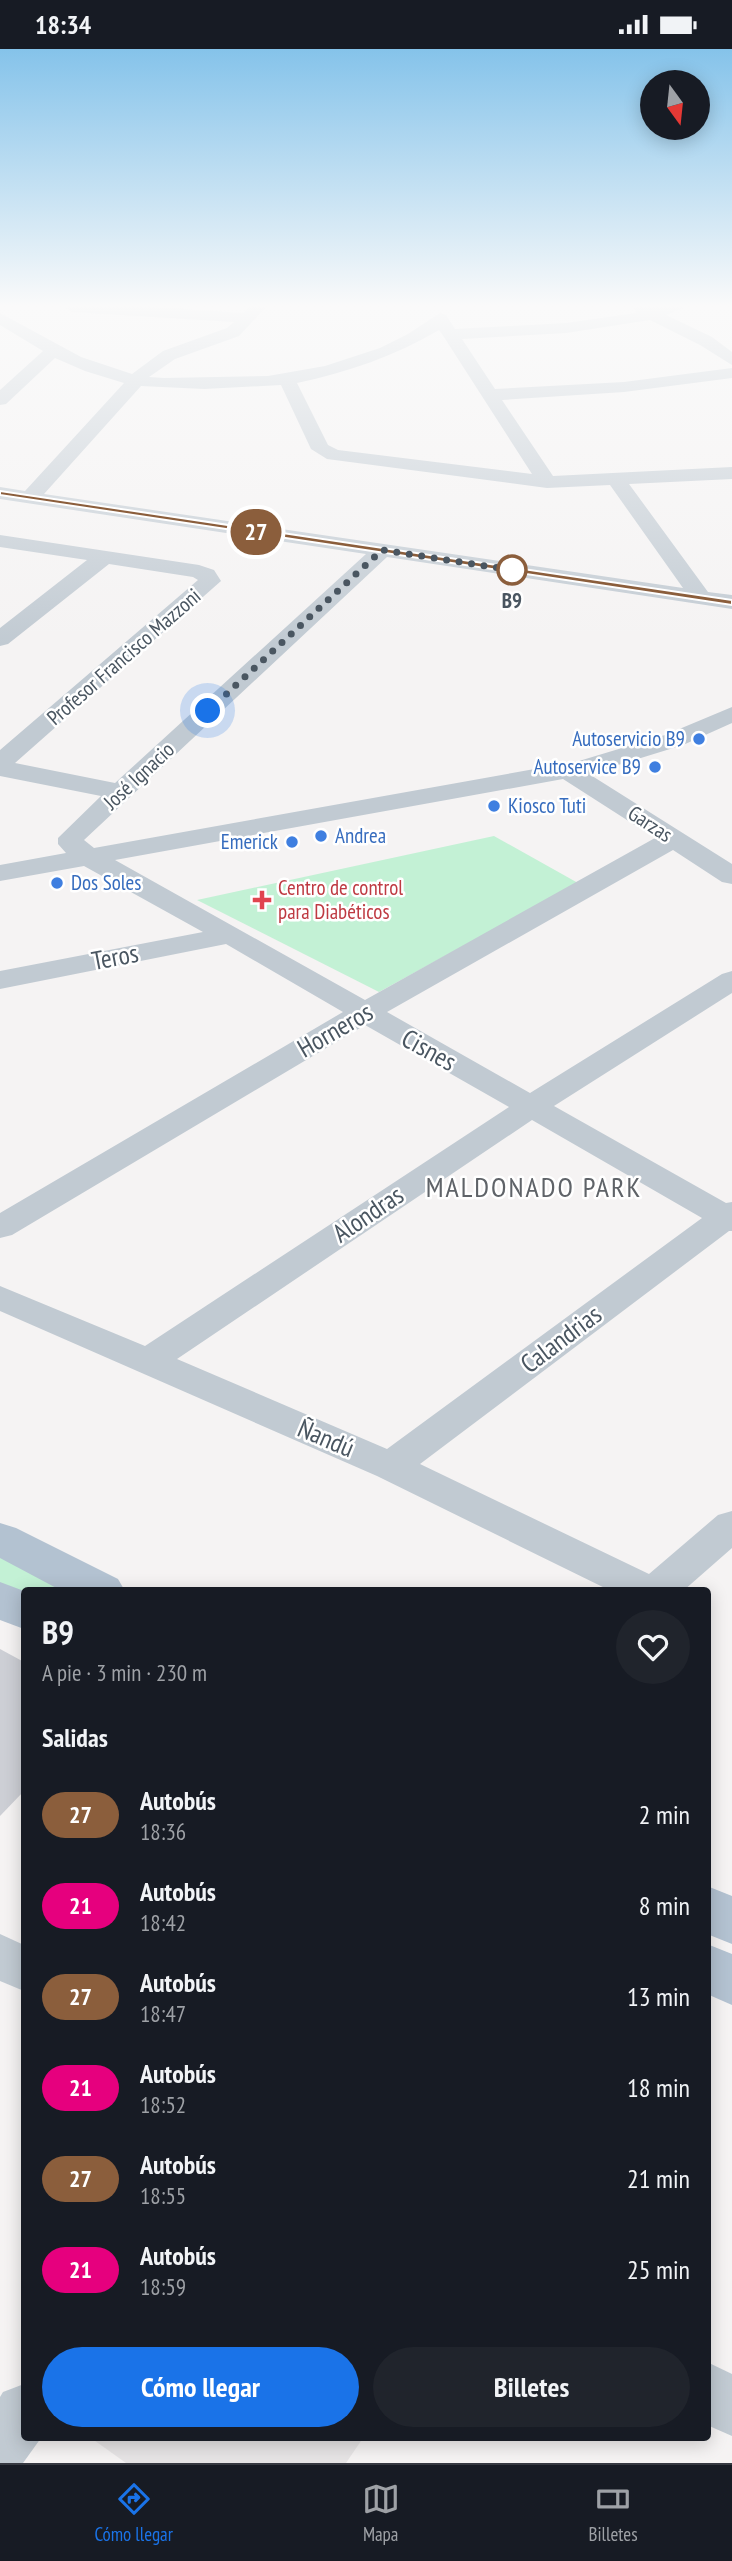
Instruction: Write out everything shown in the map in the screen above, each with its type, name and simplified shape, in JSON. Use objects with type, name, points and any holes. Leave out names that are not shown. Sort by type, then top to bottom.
[{"type":"main road","points":[[0,1539],[94,1587]]},
{"type":"main road","points":[[0,1599],[21,1610]]},
{"type":"main road","points":[[711,1910],[732,1921]]},
{"type":"main road","points":[[711,1970],[732,1980]]},
{"type":"street","points":[[29,498],[100,420]]},
{"type":"street","points":[[306,420],[320,449],[325,453],[519,480],[617,480],[732,473]]},
{"type":"street","points":[[507,420],[547,482]]},
{"type":"street","points":[[617,480],[701,598]]},
{"type":"street","points":[[0,493],[732,602]]},
{"type":"street","name":"Profesor Francisco Mazzoni","points":[[0,541],[199,572],[206,575],[210,582],[0,766]]},
{"type":"street","name":"José Ignacio","points":[[90,858],[77,851],[71,838],[382,550]]},
{"type":"street","points":[[0,639],[106,557]]},
{"type":"street","points":[[0,873],[568,771],[632,754],[732,714]]},
{"type":"street","points":[[0,766],[121,792]]},
{"type":"street","name":"Garzas","points":[[568,771],[732,876]]},
{"type":"street","name":"Horneros","points":[[0,1228],[363,1013],[673,839]]},
{"type":"street","name":"Cisnes","points":[[90,858],[730,1217]]},
{"type":"street","name":"Teros","points":[[0,981],[230,935]]},
{"type":"street","name":"Alondras","points":[[148,1361],[530,1107],[732,980]]},
{"type":"street","name":"Calandrias","points":[[391,1466],[730,1217]]},
{"type":"street","name":"Ñandú","points":[[0,1297],[391,1466],[640,1587]]},
{"type":"street","points":[[661,1587],[732,1525]]},
{"type":"street","points":[[0,1955],[21,1968]]},
{"type":"street","points":[[711,2394],[732,2407]]},
{"type":"street","points":[[19,2463],[0,2447],[21,2417]]},
{"type":"shaded area","points":[[95,2441],[361,2441],[346,2463],[126,2463]]},
{"type":"green space","points":[[494,836],[578,883],[379,992],[197,900]]},
{"type":"green space","points":[[0,1556],[63,1587],[21,1587],[21,1596],[0,1586]]},
{"type":"building","points":[[0,1649],[21,1660],[21,1794],[0,1816]]},
{"type":"bus line","name":"27","points":[[0,493],[732,602]]},
{"type":"place","name":"B9","points":[[512,570]]},
{"type":"place","name":"Autoservicio B9","points":[[699,739]]},
{"type":"place","name":"Autoservice B9","points":[[655,767]]},
{"type":"place","name":"Kiosco Tuti","points":[[494,806]]},
{"type":"place","name":"Andrea","points":[[321,836]]},
{"type":"place","name":"Emerick","points":[[292,842]]},
{"type":"place","name":"Dos Soles","points":[[57,883]]},
{"type":"place","name":"Centro de control para Diabéticos","points":[[262,900]]},
{"type":"district","name":"MALDONADO PARK","points":[[534,1187]]},
{"type":"route","points":[[208,711],[382,550],[512,570]]}]
